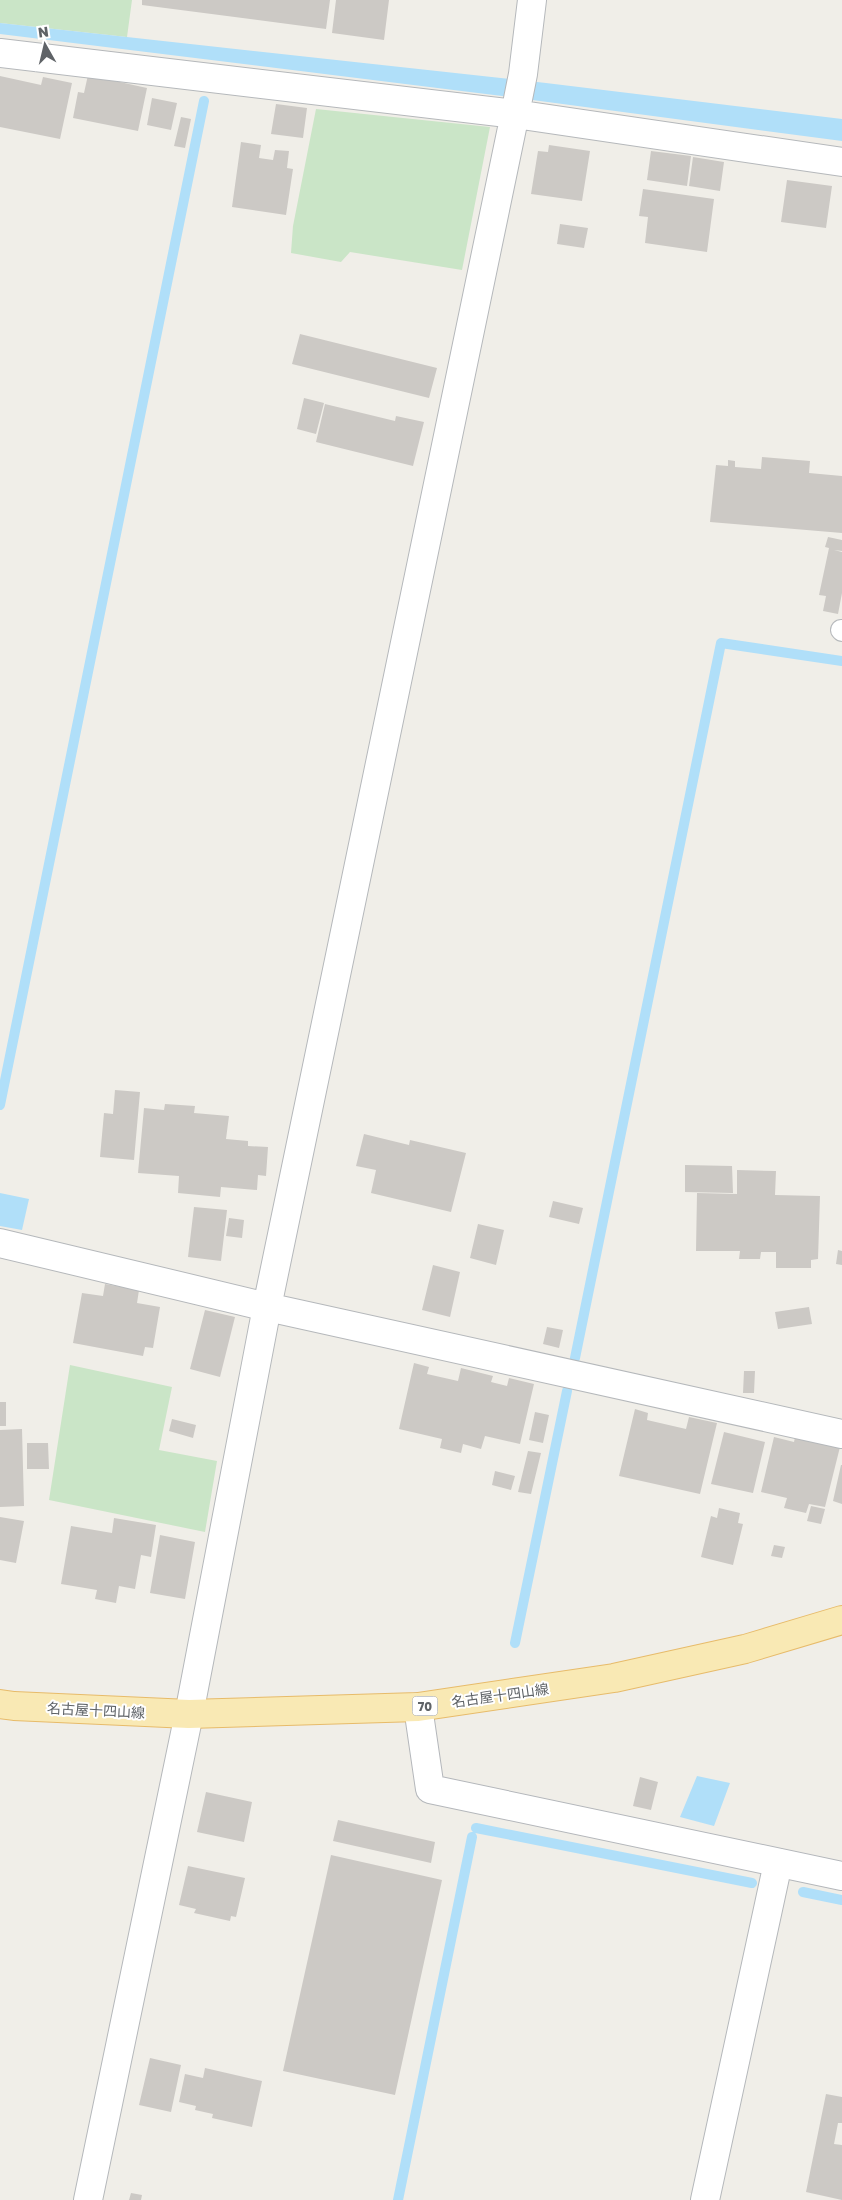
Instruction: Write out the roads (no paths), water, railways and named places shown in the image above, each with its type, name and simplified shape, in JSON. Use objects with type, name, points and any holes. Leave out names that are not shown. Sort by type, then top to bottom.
[{"type":"main road","name":"名古屋十四山線","points":[[0,1704],[189,1714],[418,1707],[614,1678],[745,1648],[842,1620]]},
{"type":"street","points":[[88,2200],[189,1714],[267,1307],[516,109],[523,74],[532,0]]},
{"type":"street","points":[[0,53],[516,109],[842,162]]},
{"type":"street","points":[[0,1243],[267,1307],[842,1434]]},
{"type":"street","points":[[418,1707],[430,1789],[842,1876]]},
{"type":"street","points":[[705,2200],[778,1863]]},
{"type":"water","points":[[0,23],[546,83],[842,119],[842,141],[502,96],[0,34]]},
{"type":"water","points":[[0,1193],[29,1199],[22,1230],[0,1226]]},
{"type":"water","points":[[697,1776],[730,1783],[714,1826],[680,1817]]},
{"type":"waterway","points":[[0,1105],[204,101]]},
{"type":"waterway","points":[[575,1358],[721,643],[842,661]]},
{"type":"waterway","points":[[515,1643],[567,1391]]},
{"type":"waterway","points":[[476,1828],[752,1883]]},
{"type":"waterway","points":[[398,2200],[472,1837]]},
{"type":"waterway","points":[[803,1892],[842,1900]]}]
